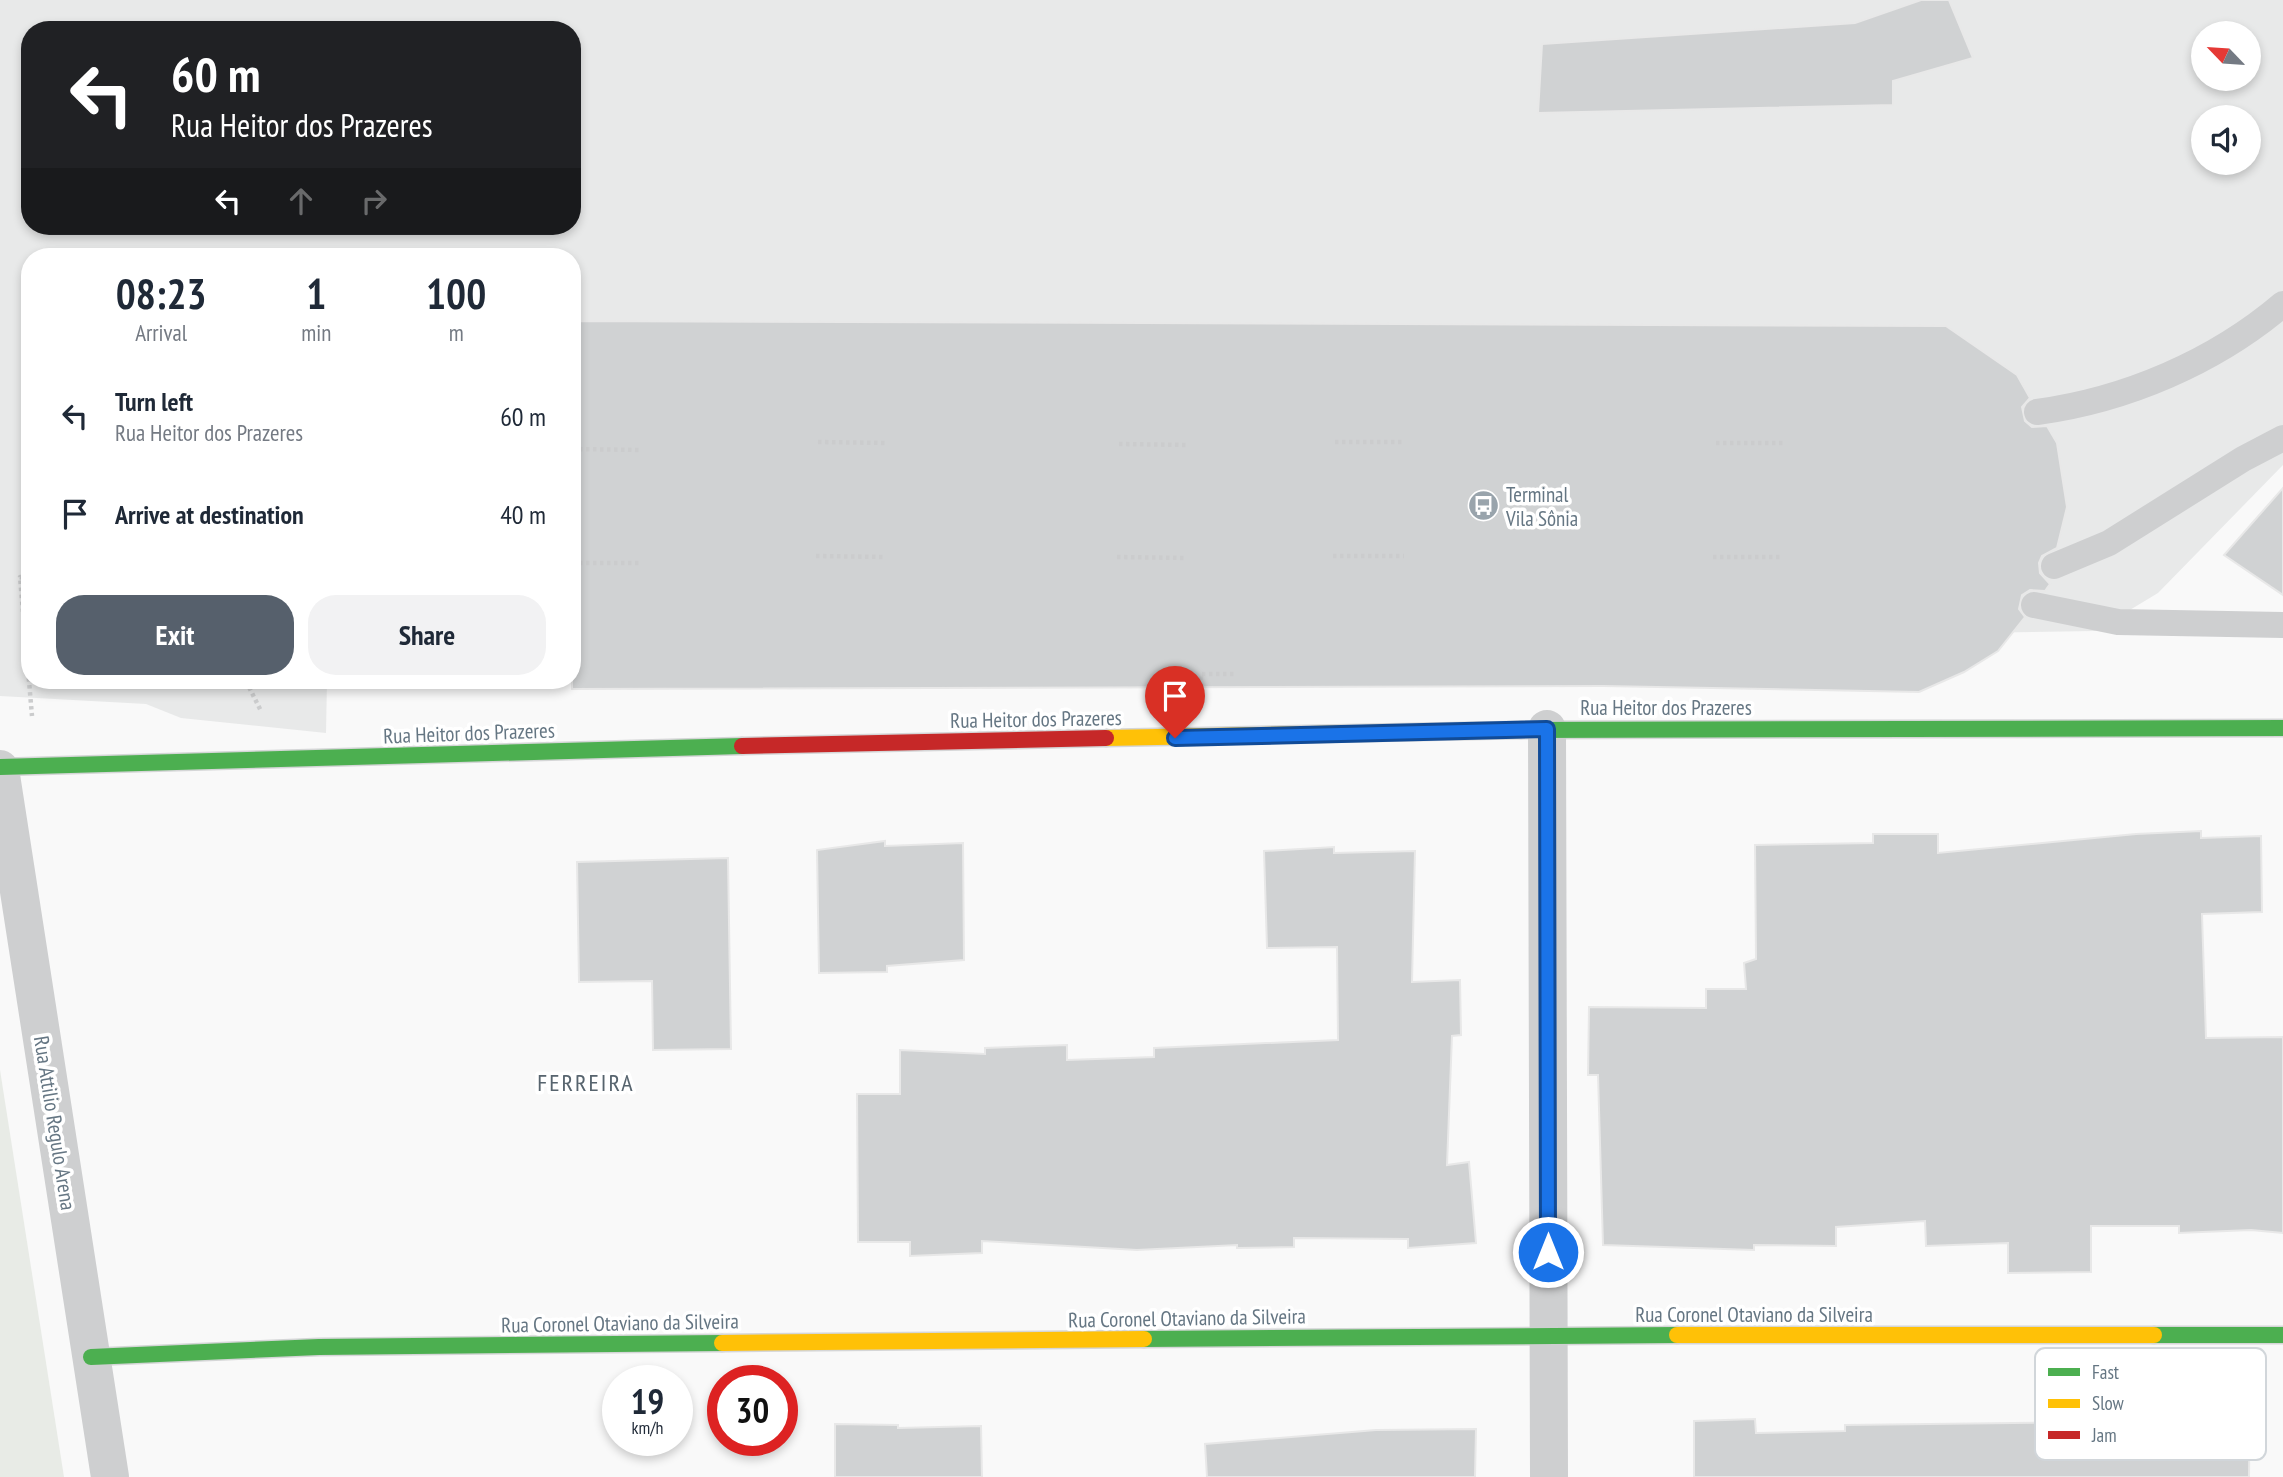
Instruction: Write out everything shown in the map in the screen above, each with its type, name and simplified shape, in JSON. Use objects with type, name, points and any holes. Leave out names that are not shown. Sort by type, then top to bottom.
[{"type":"street","name":"Rua Heitor dos Prazeres","points":[[12,768],[769,745],[1547,729],[2283,728]]},
{"type":"street","points":[[1547,729],[1549,1477]]},
{"type":"street","name":"Rua Attilio Regulo Arena","points":[[12,768],[91,1357],[110,1477]]},
{"type":"street","name":"Rua Coronel Otaviano da Silveira","points":[[91,1357],[319,1347],[1548,1335],[2283,1335]]},
{"type":"lane","points":[[2037,412],[2072,407],[2127,392],[2198,361],[2256,327],[2283,304]]},
{"type":"lane","points":[[2054,566],[2109,543],[2243,459],[2283,438]]},
{"type":"lane","points":[[2034,605],[2118,622],[2283,625]]},
{"type":"path","points":[[818,442],[887,443]]},
{"type":"path","points":[[1335,442],[1405,442]]},
{"type":"path","points":[[1716,443],[1785,443]]},
{"type":"path","points":[[1119,444],[1189,445]]},
{"type":"path","points":[[581,449],[640,450]]},
{"type":"path","points":[[816,556],[886,557]]},
{"type":"path","points":[[1333,556],[1404,556]]},
{"type":"path","points":[[1713,556],[1783,557]]},
{"type":"path","points":[[1117,557],[1187,558]]},
{"type":"path","points":[[581,563],[639,563]]},
{"type":"path","points":[[12,768],[21,577]]},
{"type":"path","points":[[1201,674],[1237,674]]},
{"type":"shaded area","points":[[0,0],[2283,0],[2283,465],[2158,593],[2095,631],[581,655],[581,248],[21,248],[21,689],[327,689],[326,733],[181,718],[146,704],[0,696]]},
{"type":"shaded area","points":[[0,1070],[64,1477],[0,1477]]},
{"type":"building","points":[[1921,0],[1949,0],[1973,58],[1893,81],[1893,105],[1538,113],[1542,44],[1855,23]]},
{"type":"building","points":[[581,321],[1946,326],[2017,375],[2030,398],[2022,407],[2025,421],[2032,427],[2047,426],[2057,443],[2067,507],[2057,548],[2042,556],[2039,563],[2040,573],[2050,584],[2045,591],[2030,590],[2022,595],[2019,609],[2025,617],[1998,651],[1964,672],[1919,692],[1603,686],[581,689]]},
{"type":"building","points":[[2283,488],[2283,595],[2224,555]]},
{"type":"building","points":[[2201,831],[2201,838],[2261,836],[2262,912],[2202,914],[2206,1038],[2283,1037],[2283,1233],[2251,1230],[2179,1233],[2179,1226],[2091,1226],[2091,1272],[2008,1273],[2008,1243],[1926,1246],[1925,1221],[1836,1227],[1836,1246],[1754,1245],[1754,1250],[1603,1245],[1598,1075],[1588,1075],[1589,1007],[1706,1008],[1706,989],[1746,989],[1744,963],[1756,959],[1755,845],[1873,843],[1873,834],[1938,834],[1938,853],[2136,834]]},
{"type":"building","points":[[885,841],[885,846],[963,843],[964,960],[887,966],[887,972],[819,973],[817,850]]},
{"type":"building","points":[[1334,847],[1334,853],[1415,851],[1412,982],[1460,980],[1461,1035],[1452,1036],[1447,1165],[1469,1162],[1476,1243],[1408,1248],[1408,1239],[1294,1238],[1294,1247],[1237,1248],[1237,1245],[1137,1250],[982,1241],[982,1253],[910,1256],[910,1242],[858,1242],[857,1094],[900,1094],[900,1050],[985,1054],[985,1048],[1067,1045],[1067,1060],[1154,1057],[1154,1048],[1338,1040],[1337,947],[1267,948],[1264,851]]},
{"type":"building","points":[[728,858],[731,1049],[653,1050],[652,981],[579,982],[577,862]]},
{"type":"building","points":[[1755,1419],[1756,1433],[1845,1431],[1845,1425],[2035,1423],[2035,1460],[2249,1460],[2249,1477],[1694,1477],[1694,1421]]},
{"type":"building","points":[[835,1424],[898,1425],[898,1428],[981,1426],[982,1477],[835,1477]]},
{"type":"building","points":[[1476,1429],[1475,1477],[1207,1477],[1205,1444],[1376,1430]]},
{"type":"traffic: fast","points":[[1521,730],[2283,728]]},
{"type":"traffic: fast","points":[[0,767],[742,746]]},
{"type":"traffic: fast","points":[[1144,1339],[1677,1335]]},
{"type":"traffic: fast","points":[[2154,1335],[2283,1335]]},
{"type":"traffic: fast","points":[[91,1357],[319,1347],[722,1343]]},
{"type":"traffic: slow","points":[[1106,738],[1521,730]]},
{"type":"traffic: slow","points":[[1677,1335],[2154,1335]]},
{"type":"traffic: slow","points":[[722,1343],[1144,1339]]},
{"type":"traffic: jam","points":[[742,746],[1106,738]]},
{"type":"place","name":"Terminal Vila Sônia","points":[[1483,506]]},
{"type":"district","name":"FERREIRA","points":[[586,1082]]},
{"type":"route","points":[[1175,738],[1547,729],[1548,1252]]}]
